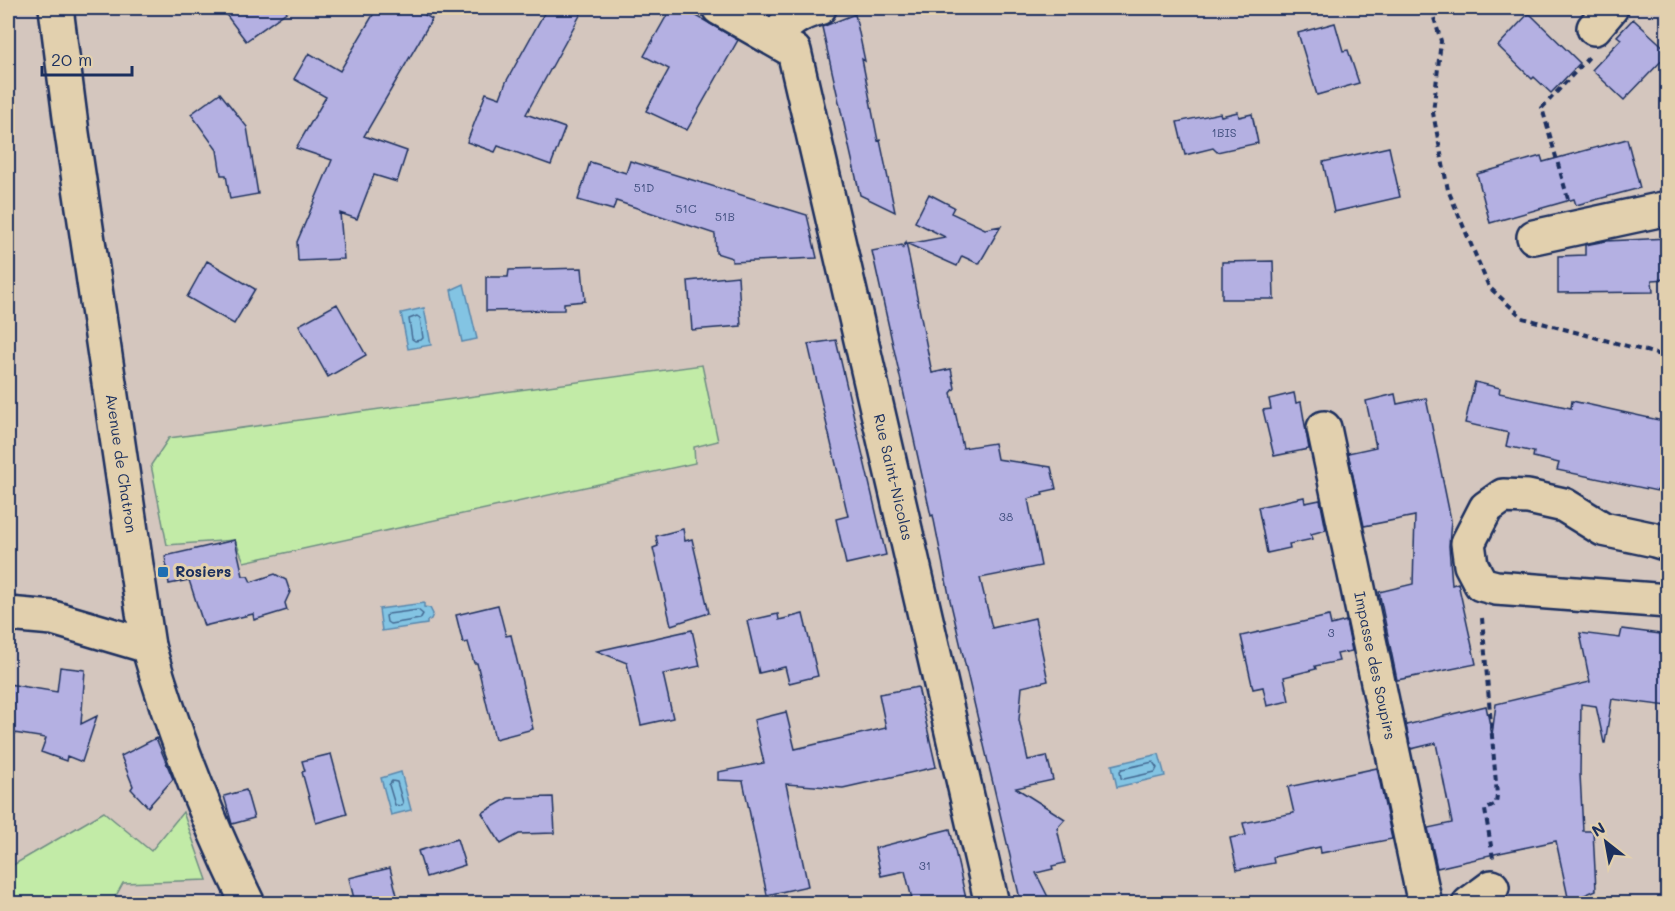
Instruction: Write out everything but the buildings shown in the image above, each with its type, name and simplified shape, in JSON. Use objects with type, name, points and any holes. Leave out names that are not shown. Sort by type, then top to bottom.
[{"type":"street","name":"Avenue de Chatron","points":[[56,8],[72,133],[148,646],[184,758],[221,850],[248,903]]},
{"type":"street","points":[[719,8],[784,45]]},
{"type":"street","points":[[784,45],[783,26],[802,13],[819,8]]},
{"type":"street","name":"Rue Saint-Nicolas","points":[[784,45],[992,903]]},
{"type":"street","points":[[1534,237],[1668,208]]},
{"type":"street","name":"Impasse des Soupirs","points":[[1324,428],[1425,903]]},
{"type":"street","points":[[1668,544],[1603,529],[1564,505],[1528,496],[1503,496],[1486,508],[1468,543],[1471,565],[1480,584],[1496,588],[1668,601]]},
{"type":"street","points":[[8,614],[53,618],[148,646]]},
{"type":"path","points":[[1431,8],[1441,40],[1433,113],[1448,190],[1489,287],[1523,318],[1668,357]]},
{"type":"path","points":[[1576,228],[1542,108],[1606,39],[1603,18]]},
{"type":"path","points":[[1480,584],[1497,795],[1496,804],[1485,810],[1494,865],[1480,895]]},
{"type":"green space","points":[[702,365],[718,441],[694,447],[695,463],[244,562],[235,540],[167,545],[151,465],[169,438]]},
{"type":"green space","points":[[104,812],[151,851],[183,812],[207,880],[123,883],[112,903],[8,903],[8,868]]},
{"type":"water","points":[[464,284],[477,339],[462,342],[451,290]]},
{"type":"water","points":[[424,308],[431,345],[408,349],[401,313]]},
{"type":"water","points":[[424,603],[424,607],[430,608],[433,614],[427,624],[382,631],[379,609]]},
{"type":"water","points":[[1159,754],[1165,776],[1117,787],[1112,765]]},
{"type":"water","points":[[401,772],[411,810],[391,815],[381,778]]},
{"type":"place","name":"Rosiers","points":[[163,572]]}]
